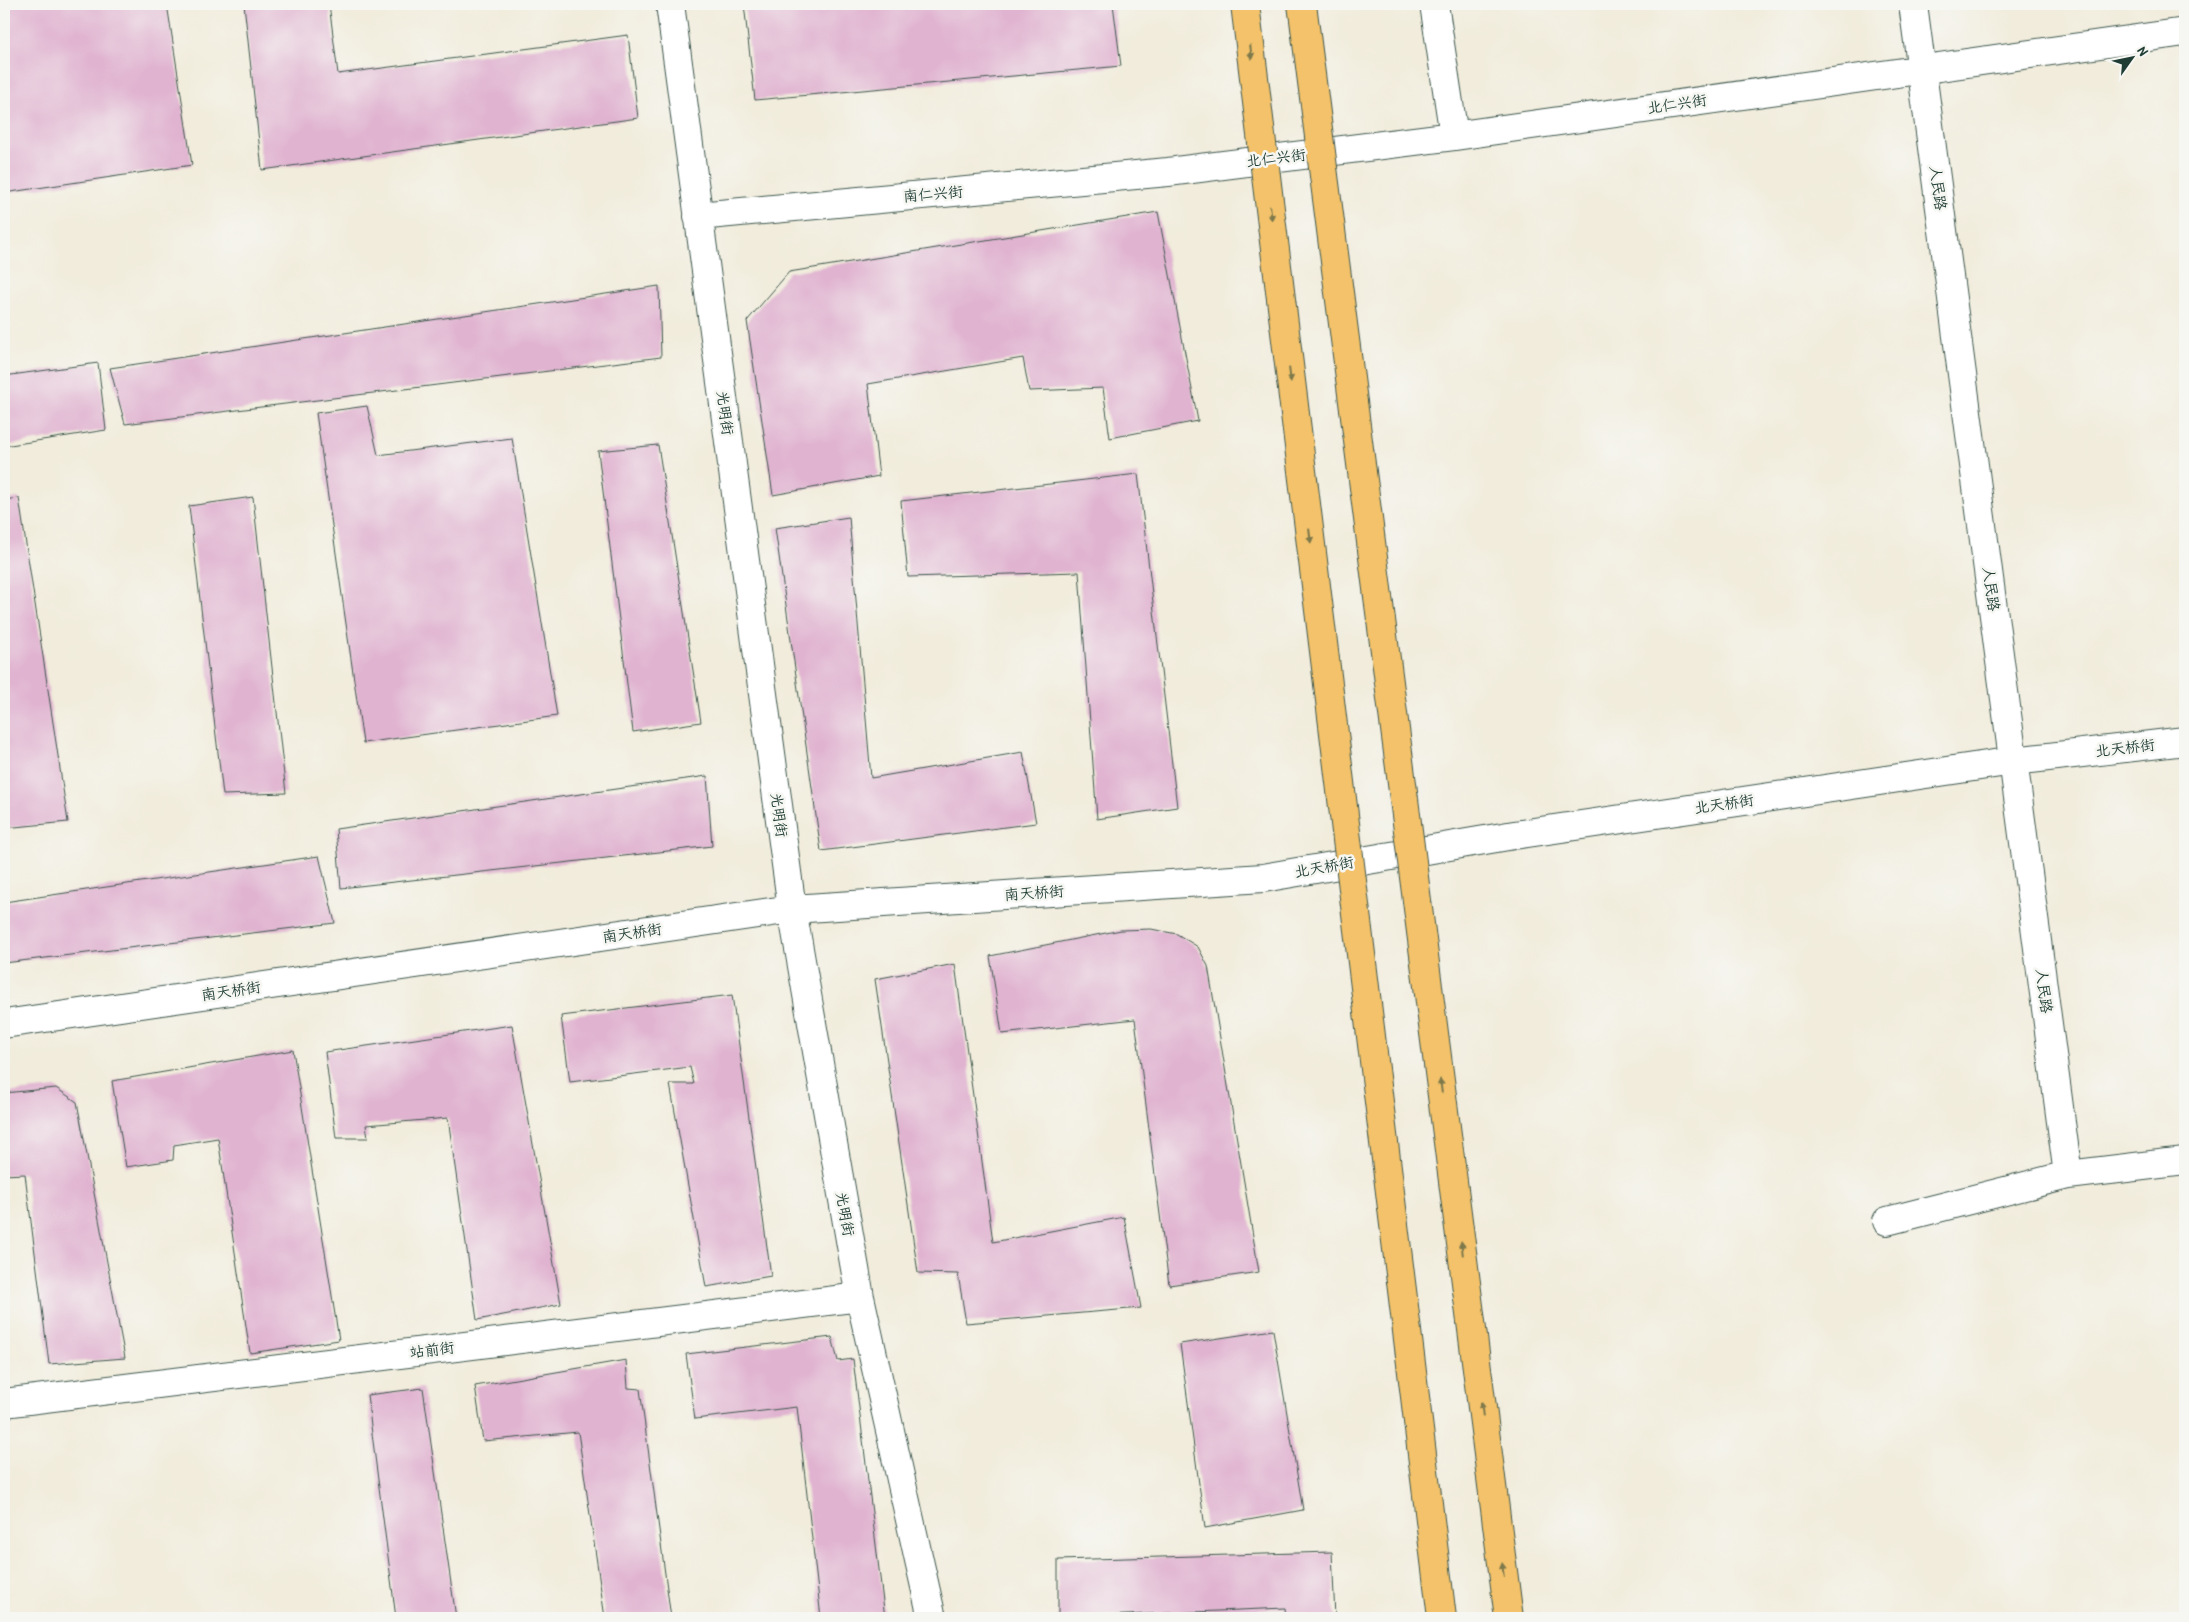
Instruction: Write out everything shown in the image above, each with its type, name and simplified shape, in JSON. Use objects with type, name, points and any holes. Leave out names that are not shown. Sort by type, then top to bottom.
[{"type":"main road","points":[[1245,4],[1442,1618]]},
{"type":"main road","points":[[1302,4],[1509,1618]]},
{"type":"street","name":"光明街","points":[[670,4],[792,909],[860,1297],[932,1618]]},
{"type":"street","points":[[1434,4],[1454,136]]},
{"type":"street","name":"人民路","points":[[1913,4],[2068,1175]]},
{"type":"street","name":"北仁兴街","points":[[1168,172],[1454,136],[2185,32]]},
{"type":"street","name":"南仁兴街","points":[[698,216],[1168,172]]},
{"type":"street","name":"北天桥街","points":[[1264,878],[1514,835],[2014,761],[2185,741]]},
{"type":"street","name":"南天桥街","points":[[4,1024],[792,909],[1264,878]]},
{"type":"street","points":[[1887,1221],[2068,1175],[2185,1161]]},
{"type":"street","name":"站前街","points":[[4,1403],[860,1297]]},
{"type":"building","points":[[4,4],[167,4],[192,165],[4,193]]},
{"type":"building","points":[[244,4],[329,4],[338,74],[628,35],[638,118],[262,170]]},
{"type":"building","points":[[744,4],[1113,4],[1121,66],[755,100]]},
{"type":"building","points":[[1158,212],[1198,421],[1110,438],[1103,388],[1029,391],[1023,358],[868,384],[879,476],[773,495],[747,321],[789,272]]},
{"type":"building","points":[[659,286],[661,357],[125,424],[110,368]]},
{"type":"building","points":[[98,363],[106,430],[4,446],[4,376]]},
{"type":"building","points":[[367,406],[378,455],[512,438],[557,716],[363,743],[316,413]]},
{"type":"building","points":[[658,445],[701,722],[633,732],[598,451]]},
{"type":"building","points":[[1138,474],[1177,807],[1097,819],[1079,572],[908,577],[901,501]]},
{"type":"building","points":[[253,497],[286,793],[223,795],[189,506]]},
{"type":"building","points":[[19,498],[68,822],[4,828],[4,500]]},
{"type":"building","points":[[849,517],[871,778],[1023,752],[1036,823],[821,851],[775,528]]},
{"type":"building","points":[[707,776],[712,846],[341,888],[336,829]]},
{"type":"building","points":[[319,856],[335,923],[4,963],[4,902]]},
{"type":"building","points":[[1151,929],[1177,934],[1198,947],[1208,966],[1259,1272],[1169,1285],[1135,1019],[1002,1034],[990,956],[1121,930]]},
{"type":"building","points":[[955,964],[993,1242],[1124,1217],[1141,1308],[966,1323],[958,1274],[918,1273],[875,979]]},
{"type":"building","points":[[732,995],[771,1276],[706,1287],[670,1084],[694,1084],[690,1067],[570,1082],[561,1016]]},
{"type":"building","points":[[512,1025],[561,1304],[477,1320],[448,1118],[366,1125],[368,1138],[336,1138],[325,1052]]},
{"type":"building","points":[[293,1050],[339,1340],[250,1353],[218,1138],[174,1145],[173,1160],[126,1167],[112,1081]]},
{"type":"building","points":[[56,1088],[77,1102],[125,1358],[49,1364],[25,1174],[4,1175],[4,1093]]},
{"type":"building","points":[[1273,1330],[1303,1510],[1205,1528],[1180,1344]]},
{"type":"building","points":[[832,1337],[838,1361],[853,1359],[885,1618],[821,1618],[797,1407],[695,1419],[686,1354]]},
{"type":"building","points":[[626,1360],[628,1388],[640,1389],[671,1618],[605,1618],[578,1432],[483,1441],[475,1386]]},
{"type":"building","points":[[423,1388],[456,1618],[396,1618],[367,1395]]},
{"type":"building","points":[[1332,1552],[1335,1618],[1286,1618],[1285,1608],[1058,1618],[1058,1560]]}]
